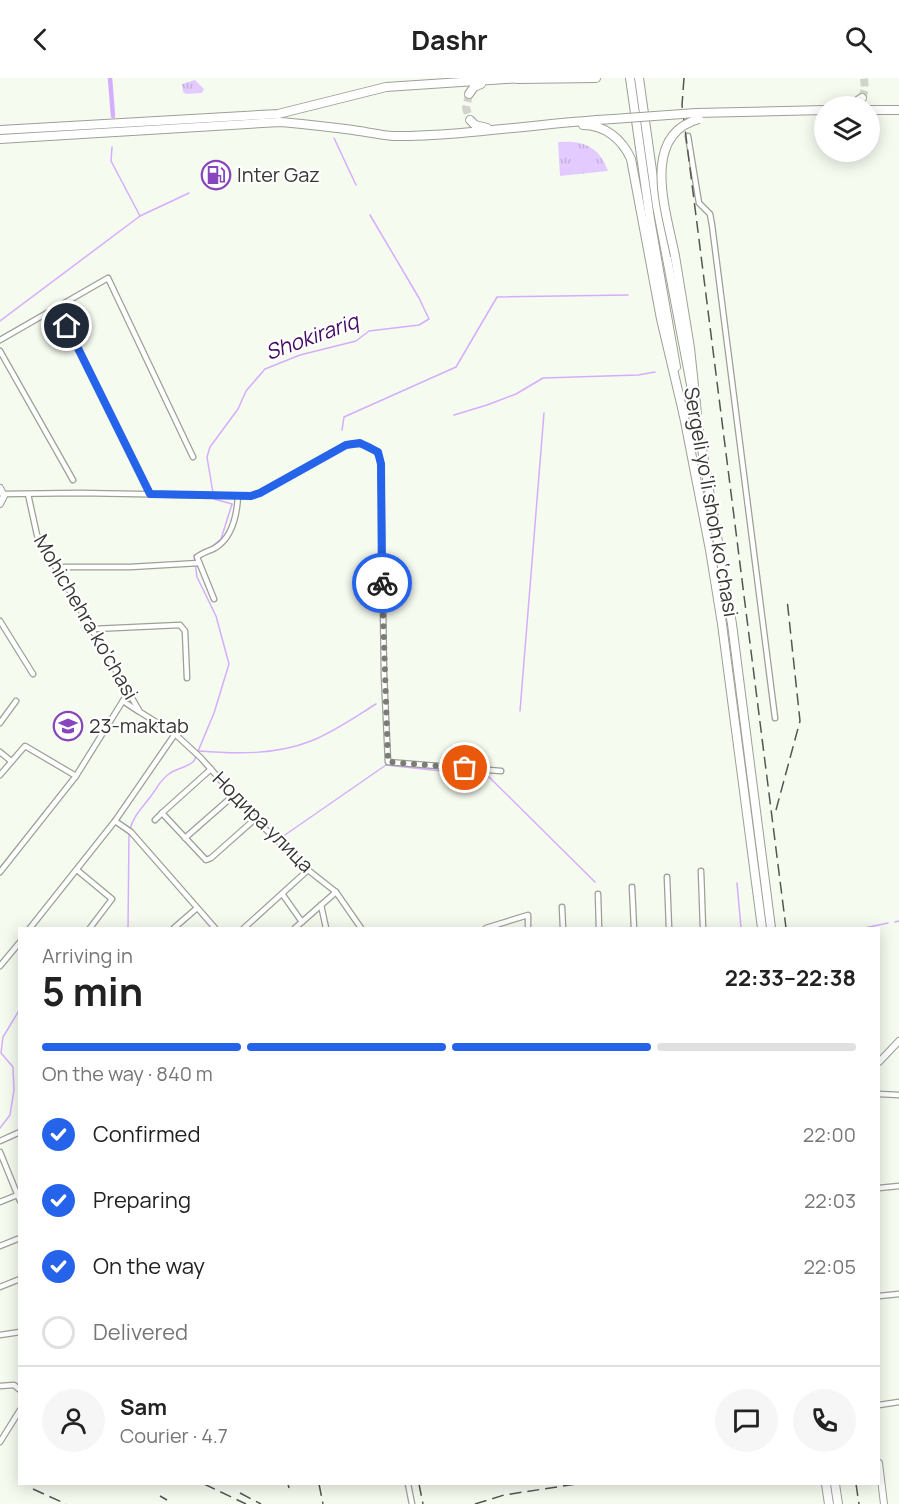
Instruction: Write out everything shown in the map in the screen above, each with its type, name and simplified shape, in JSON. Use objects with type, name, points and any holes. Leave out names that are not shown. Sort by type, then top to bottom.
[{"type":"main road","points":[[0,139],[81,130],[279,118],[386,87],[522,78]]},
{"type":"main road","points":[[469,94],[472,88],[480,84],[504,79],[596,78]]},
{"type":"main road","name":"Sergeli yo‘li shoh ko‘chasi","points":[[630,78],[650,219],[722,624],[762,927]]},
{"type":"main road","name":"Sergeli yo‘li shoh ko‘chasi","points":[[639,78],[657,206],[697,414],[732,624],[771,927]]},
{"type":"main road","points":[[470,120],[475,125],[484,128],[517,128],[562,122],[814,110]]},
{"type":"main road","points":[[880,110],[899,110]]},
{"type":"main road","points":[[697,116],[675,133],[667,144],[661,161],[661,178],[690,348],[697,414]]},
{"type":"main road","points":[[279,118],[391,136],[591,125],[613,135],[628,153],[633,167],[661,319],[684,416]]},
{"type":"main road","points":[[0,130],[81,130]]},
{"type":"main road","points":[[826,1485],[829,1504]]},
{"type":"main road","points":[[836,1485],[838,1504]]},
{"type":"street","points":[[688,136],[699,203],[710,214],[712,225],[775,718]]},
{"type":"street","points":[[0,340],[108,278],[193,457]]},
{"type":"street","points":[[57,307],[150,494]]},
{"type":"street","points":[[0,351],[73,480]]},
{"type":"street","points":[[0,504],[2,491],[28,494],[238,496],[260,493],[349,444],[364,444],[378,452],[381,464],[384,675],[388,762],[501,771]]},
{"type":"street","name":"Mohichehra ko'chasi","points":[[28,494],[37,535],[140,712],[175,734],[192,750]]},
{"type":"street","points":[[214,599],[198,556],[215,548],[226,537],[237,508],[238,496]]},
{"type":"street","points":[[56,567],[199,563]]},
{"type":"street","points":[[0,621],[33,674]]},
{"type":"street","points":[[93,630],[180,625],[185,632],[187,678]]},
{"type":"street","points":[[0,872],[76,776],[129,691]]},
{"type":"street","points":[[0,723],[16,700]]},
{"type":"street","points":[[123,701],[140,712]]},
{"type":"street","points":[[31,927],[115,821],[175,734]]},
{"type":"street","points":[[0,775],[25,746],[76,776]]},
{"type":"street","name":"Нодира улица","points":[[192,750],[255,819],[308,870],[336,892],[360,927]]},
{"type":"street","points":[[0,752],[11,761]]},
{"type":"street","points":[[155,820],[211,769]]},
{"type":"street","points":[[185,838],[234,795]]},
{"type":"street","points":[[162,813],[204,859],[209,860],[255,819]]},
{"type":"street","points":[[115,821],[131,832],[214,927]]},
{"type":"street","points":[[77,870],[112,899],[91,927]]},
{"type":"street","points":[[245,927],[308,870]]},
{"type":"street","points":[[701,871],[703,927]]},
{"type":"street","points":[[667,877],[669,927]]},
{"type":"street","points":[[632,887],[634,927]]},
{"type":"street","points":[[296,927],[336,892]]},
{"type":"street","points":[[598,894],[599,927]]},
{"type":"street","points":[[283,895],[302,922]]},
{"type":"street","points":[[321,905],[326,927]]},
{"type":"street","points":[[562,907],[563,927]]},
{"type":"street","points":[[175,927],[197,908]]},
{"type":"street","points":[[488,927],[528,915],[528,927]]},
{"type":"street","points":[[0,966],[18,944]]},
{"type":"street","points":[[880,1061],[899,1041]]},
{"type":"street","points":[[880,1094],[899,1095]]},
{"type":"street","points":[[0,1141],[18,1133]]},
{"type":"street","points":[[0,1152],[18,1195]]},
{"type":"street","points":[[880,1188],[899,1186]]},
{"type":"street","points":[[0,1202],[18,1197]]},
{"type":"street","points":[[0,1246],[18,1239]]},
{"type":"street","points":[[0,1287],[18,1280]]},
{"type":"street","points":[[880,1296],[899,1294]]},
{"type":"street","points":[[0,1335],[18,1332]]},
{"type":"street","points":[[0,1386],[14,1385],[18,1388]]},
{"type":"street","points":[[880,1406],[899,1402]]},
{"type":"street","points":[[0,1442],[18,1413]]},
{"type":"street","points":[[880,1471],[884,1504]]},
{"type":"street","points":[[408,1485],[412,1504]]},
{"type":"green space","points":[[195,80],[204,89],[202,93],[186,94],[183,92],[182,84]]},
{"type":"green space","points":[[558,142],[575,142],[589,146],[600,156],[608,171],[560,176]]},
{"type":"waterway","points":[[110,78],[113,116]]},
{"type":"waterway","name":"Shokirariq","points":[[334,138],[356,185]]},
{"type":"waterway","points":[[112,147],[111,161],[140,216]]},
{"type":"waterway","points":[[0,321],[140,216],[189,193]]},
{"type":"waterway","name":"Shokirariq","points":[[210,548],[221,539],[232,504],[214,499],[207,457],[210,447],[238,409],[246,391],[265,369],[300,355],[356,341],[369,331],[419,325],[429,319],[370,215]]},
{"type":"waterway","points":[[342,430],[344,417],[456,367],[497,297],[628,295]]},
{"type":"waterway","points":[[454,415],[516,394],[543,378],[638,375],[655,372]]},
{"type":"waterway","points":[[520,711],[544,413]]},
{"type":"waterway","name":"Shokirariq","points":[[130,829],[136,816],[163,779],[194,761],[214,713],[229,664],[216,616],[197,577],[194,555],[198,554]]},
{"type":"waterway","points":[[199,751],[256,752],[298,746],[328,733],[376,704]]},
{"type":"waterway","points":[[282,837],[386,765],[488,776],[595,882]]},
{"type":"waterway","name":"Shokirariq","points":[[128,927],[129,833]]},
{"type":"waterway","points":[[737,883],[741,927]]},
{"type":"waterway","points":[[895,922],[899,921]]},
{"type":"waterway","points":[[869,927],[888,923]]},
{"type":"waterway","name":"Shokirariq","points":[[0,1128],[10,1115],[14,1090],[13,1067],[1,1053],[3,1037],[18,1012]]},
{"type":"tunnel","points":[[863,96],[865,89],[864,78]]},
{"type":"tunnel","points":[[469,94],[466,108],[470,120]]},
{"type":"railway","points":[[684,78],[682,105],[786,927]]},
{"type":"railway","points":[[776,810],[800,721],[787,599]]},
{"type":"railway","points":[[206,1485],[246,1504]]},
{"type":"railway","points":[[319,1485],[323,1504]]},
{"type":"railway","points":[[419,1485],[423,1504]]},
{"type":"railway","points":[[475,1504],[504,1495],[569,1485]]},
{"type":"railway","points":[[856,1485],[859,1504]]},
{"type":"railway","points":[[33,1489],[66,1504]]},
{"type":"railway","points":[[240,1493],[261,1504]]},
{"type":"railway","points":[[160,1496],[167,1500]]},
{"type":"way so far","points":[[382,583],[388,762],[465,768]]},
{"type":"place","name":"Inter Gaz","points":[[216,175]]},
{"type":"place","name":"23-maktab","points":[[68,726]]},
{"type":"route","points":[[67,326],[150,494],[251,496],[346,445],[360,443],[378,452],[381,464],[382,583]]}]
